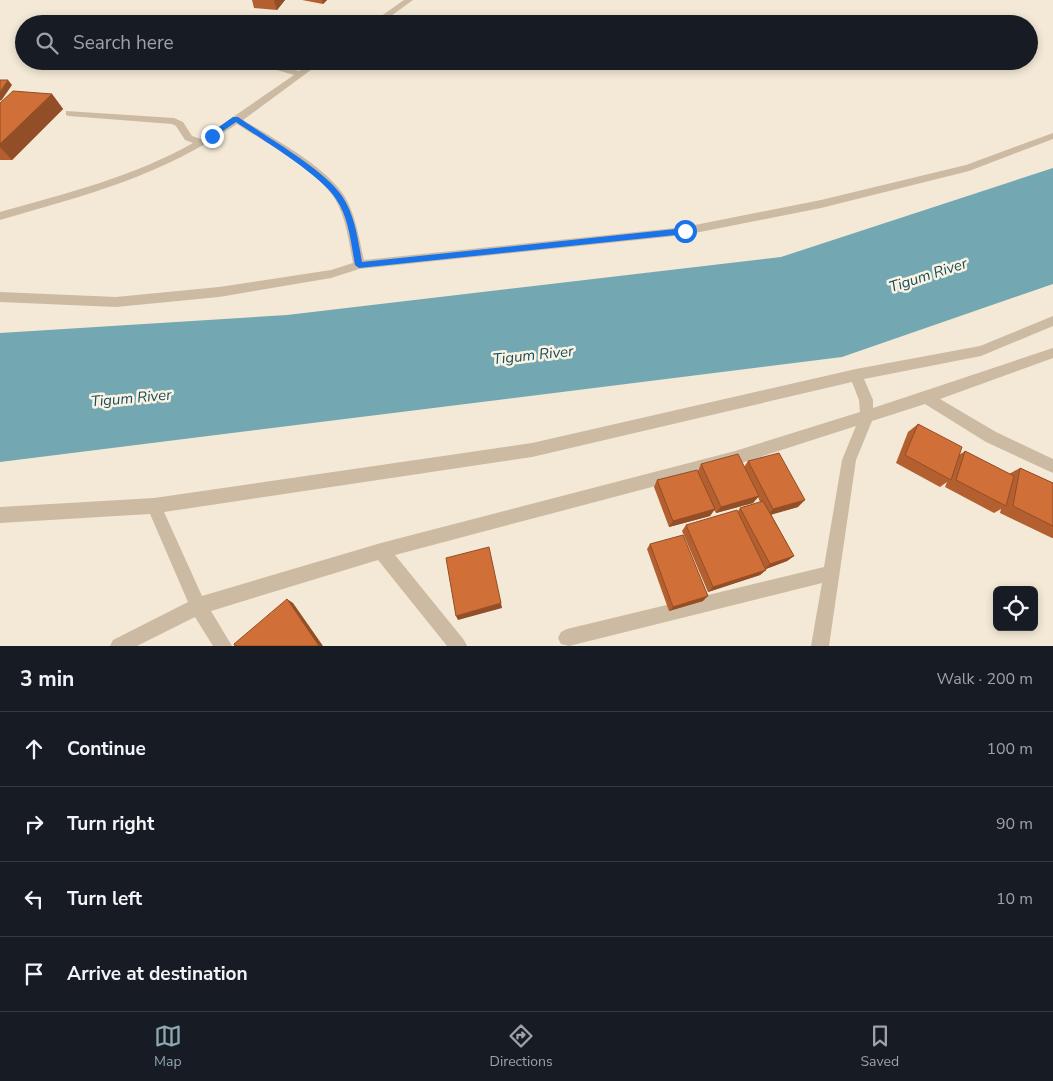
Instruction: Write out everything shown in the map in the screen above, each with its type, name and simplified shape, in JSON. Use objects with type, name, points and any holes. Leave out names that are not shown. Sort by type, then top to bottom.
[{"type":"street","points":[[387,15],[408,0]]},
{"type":"street","points":[[285,70],[301,74]]},
{"type":"street","points":[[0,216],[137,175],[164,163],[201,142],[307,70]]},
{"type":"street","points":[[69,113],[174,120],[180,124],[188,138],[201,142]]},
{"type":"street","points":[[236,119],[311,170],[339,197],[353,231],[359,265]]},
{"type":"street","points":[[0,297],[116,302],[219,292],[331,274],[342,268],[359,265],[685,231],[821,204],[969,168],[1053,136]]},
{"type":"street","points":[[0,515],[154,506],[532,450],[856,375],[980,351],[1053,321]]},
{"type":"street","points":[[119,646],[198,606],[381,552],[735,458],[926,398],[1053,353]]},
{"type":"street","points":[[820,646],[849,460],[867,416],[866,400],[856,375]]},
{"type":"street","points":[[926,398],[991,437],[1053,466]]},
{"type":"street","points":[[154,506],[198,606],[223,646]]},
{"type":"street","points":[[381,552],[458,646]]},
{"type":"street","points":[[567,638],[831,573]]},
{"type":"water","name":"Tigum River","points":[[1053,168],[1053,284],[842,357],[0,462],[0,333],[287,315],[781,257]]},
{"type":"building","points":[[0,80],[8,80],[0,92]]},
{"type":"building","points":[[13,91],[52,94],[0,144],[0,103]]},
{"type":"building","points":[[918,424],[962,447],[951,480],[905,455]]},
{"type":"building","points":[[965,451],[1014,476],[1006,506],[956,480]]},
{"type":"building","points":[[779,453],[805,500],[773,509],[748,461]]},
{"type":"building","points":[[738,454],[759,496],[721,507],[701,464]]},
{"type":"building","points":[[1020,468],[1053,483],[1053,526],[1013,506]]},
{"type":"building","points":[[697,470],[715,509],[673,521],[657,480]]},
{"type":"building","points":[[763,501],[794,556],[770,564],[740,508]]},
{"type":"building","points":[[737,510],[766,570],[713,587],[686,525]]},
{"type":"building","points":[[683,535],[708,596],[673,607],[650,544]]},
{"type":"building","points":[[489,547],[501,603],[456,616],[446,558]]},
{"type":"building","points":[[287,599],[319,646],[235,646],[234,644]]},
{"type":"route","points":[[212,136],[236,119],[311,170],[339,197],[353,231],[359,265],[685,231]]}]
